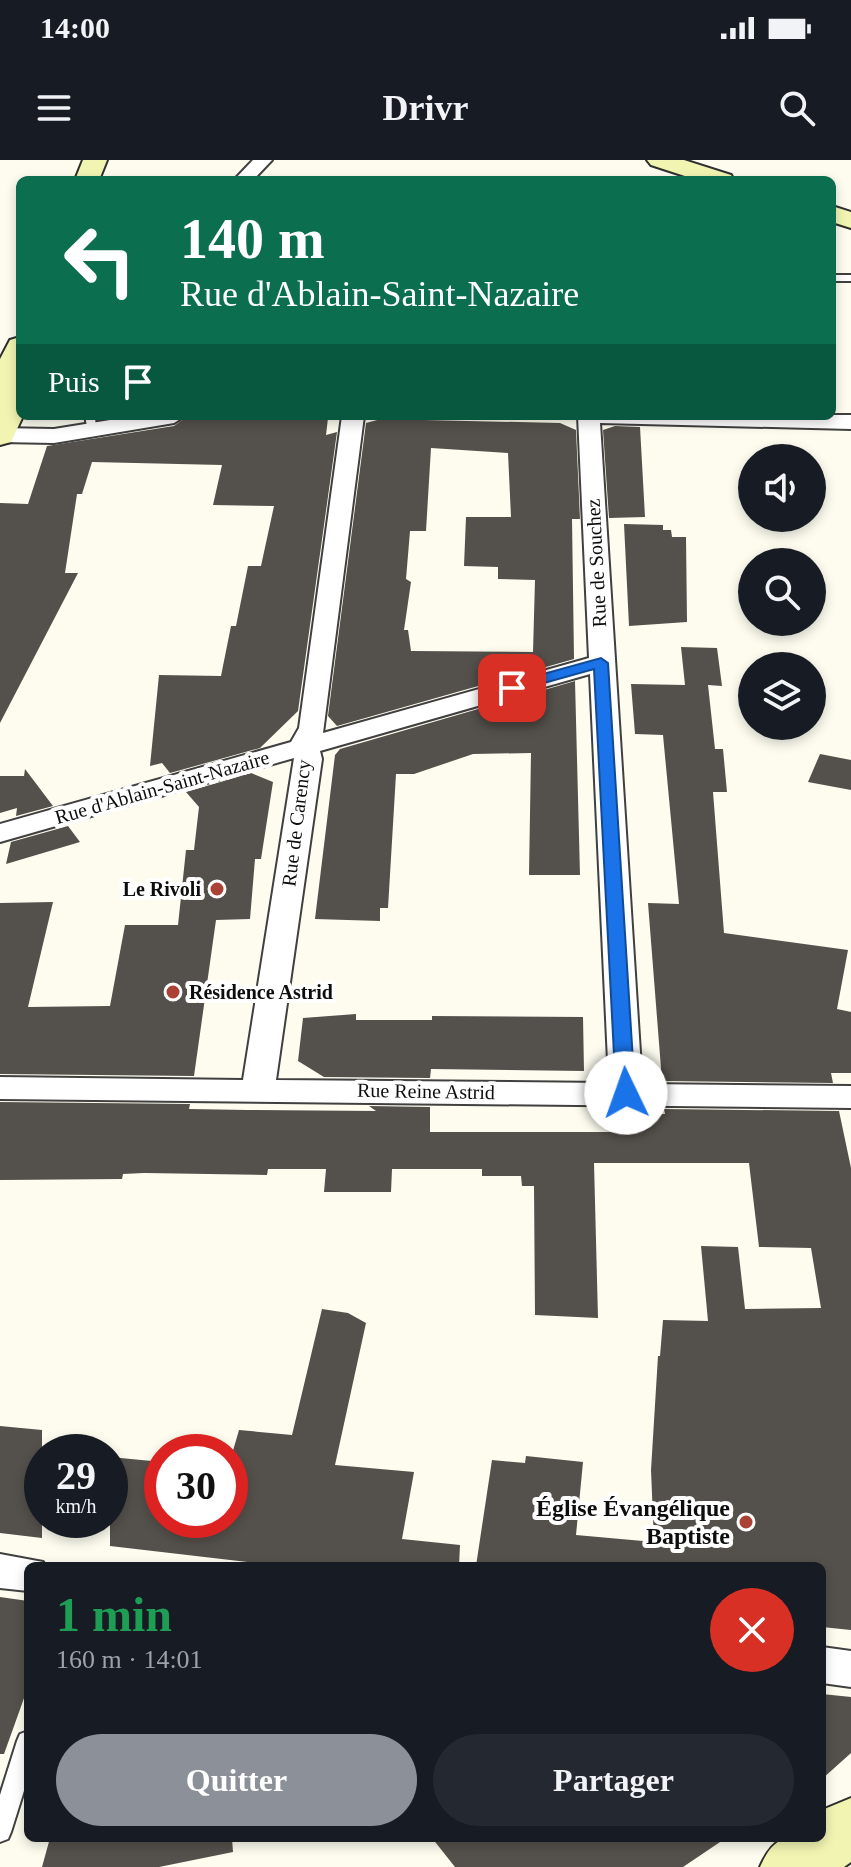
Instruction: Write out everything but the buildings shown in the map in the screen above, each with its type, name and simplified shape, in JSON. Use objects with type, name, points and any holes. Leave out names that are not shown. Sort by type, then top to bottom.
[{"type":"main road","points":[[659,160],[709,176]]},
{"type":"main road","points":[[0,393],[13,366]]},
{"type":"main road","points":[[0,435],[13,366]]},
{"type":"main road","points":[[792,1867],[851,1826]]},
{"type":"street","points":[[247,176],[263,160]]},
{"type":"street","points":[[0,435],[54,436],[91,423],[127,420]]},
{"type":"street","name":"Rue de Carency","points":[[258,1089],[308,759],[304,739],[312,729],[352,420]]},
{"type":"street","name":"Rue de Souchez","points":[[589,420],[626,1093]]},
{"type":"street","points":[[794,420],[851,422]]},
{"type":"street","name":"Rue d'Ablain-Saint-Nazaire","points":[[0,833],[601,663]]},
{"type":"street","name":"Rue Reine Astrid","points":[[0,1088],[851,1097]]},
{"type":"street","points":[[0,1571],[24,1574]]},
{"type":"street","points":[[826,1666],[851,1669]]},
{"type":"lane","points":[[0,1832],[24,1754]]},
{"type":"place","name":"Le Rivoli","points":[[217,889]]},
{"type":"place","name":"Résidence Astrid","points":[[173,992]]},
{"type":"place","name":"Église Évangélique Baptiste","points":[[746,1522]]},
{"type":"route","points":[[512,688],[601,663],[626,1093]]}]
